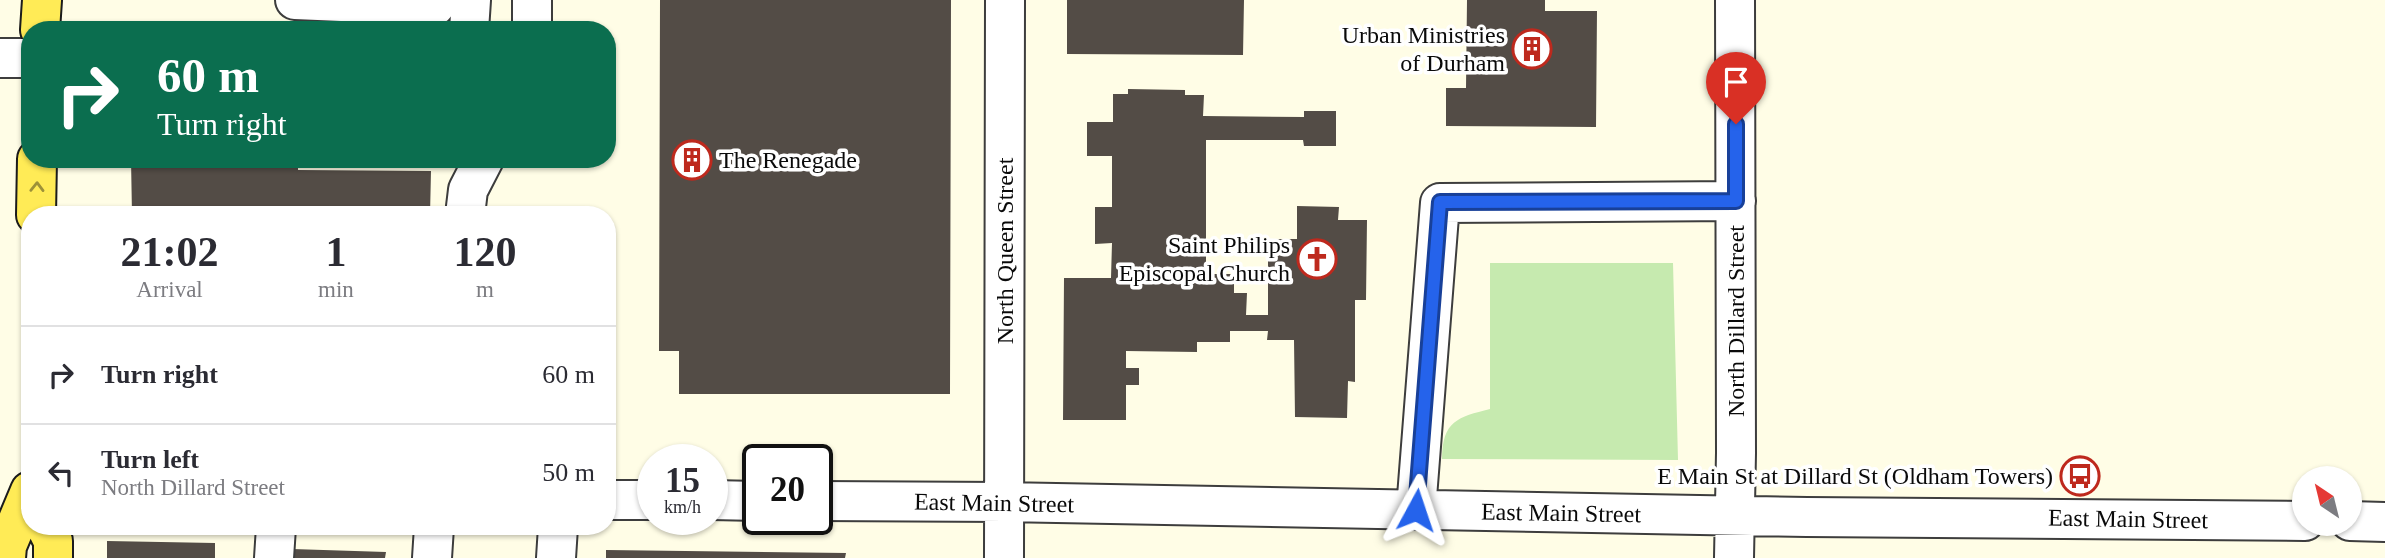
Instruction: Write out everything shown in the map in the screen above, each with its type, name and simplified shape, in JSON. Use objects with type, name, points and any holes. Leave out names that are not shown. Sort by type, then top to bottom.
[{"type":"main road","points":[[41,21],[42,0]]},
{"type":"main road","points":[[36,206],[37,168]]},
{"type":"main road","points":[[0,491],[21,491]]},
{"type":"main road","points":[[6,558],[7,546],[21,513]]},
{"type":"main road","points":[[50,535],[53,541],[53,558]]},
{"type":"street","points":[[295,0],[453,3],[464,21]]},
{"type":"street","points":[[532,0],[532,21]]},
{"type":"street","name":"North Queen Street","points":[[1004,558],[1005,0]]},
{"type":"street","name":"North Dillard Street","points":[[1734,558],[1735,0]]},
{"type":"street","points":[[0,58],[21,58]]},
{"type":"street","points":[[466,206],[468,190],[479,168]]},
{"type":"street","points":[[1416,510],[1440,202],[1736,201]]},
{"type":"street","points":[[616,500],[637,500]]},
{"type":"street","name":"East Main Street","points":[[833,501],[1736,516],[2292,521]]},
{"type":"street","points":[[2362,521],[2385,522]]},
{"type":"street","points":[[274,558],[275,535]]},
{"type":"street","points":[[432,558],[433,535]]},
{"type":"street","points":[[556,558],[557,535]]},
{"type":"green space","points":[[1490,263],[1673,263],[1678,460],[1442,459],[1445,436],[1454,423],[1461,418],[1490,409]]},
{"type":"building","points":[[660,0],[951,0],[950,394],[679,394],[679,351],[659,351]]},
{"type":"building","points":[[1067,0],[1244,0],[1243,55],[1067,54]]},
{"type":"building","name":"Urban Ministries of Durham","points":[[1467,0],[1545,0],[1545,11],[1597,11],[1596,127],[1446,126],[1446,88],[1466,88]]},
{"type":"building","name":"Saint Philips Episcopal Church","points":[[1128,89],[1185,90],[1185,95],[1204,95],[1203,116],[1304,117],[1304,111],[1336,111],[1336,146],[1304,146],[1303,140],[1206,140],[1206,274],[1234,274],[1234,293],[1247,293],[1246,315],[1268,315],[1268,239],[1297,239],[1297,206],[1339,207],[1338,220],[1367,220],[1366,300],[1355,300],[1355,382],[1348,381],[1347,418],[1295,417],[1294,340],[1267,340],[1268,331],[1230,331],[1230,342],[1197,342],[1197,352],[1126,351],[1126,368],[1139,368],[1139,385],[1126,385],[1126,420],[1063,420],[1064,278],[1111,278],[1112,243],[1095,244],[1095,207],[1112,207],[1112,156],[1087,156],[1087,122],[1113,122],[1113,94],[1128,94]]},
{"type":"building","points":[[131,168],[431,171],[430,206],[132,206]]},
{"type":"building","points":[[107,541],[215,543],[215,558],[107,558]]},
{"type":"building","points":[[292,549],[386,552],[385,558],[291,558]]},
{"type":"building","points":[[606,550],[846,553],[845,558],[606,558]]},
{"type":"place","name":"Urban Ministries of Durham","points":[[1532,49]]},
{"type":"place","name":"The Renegade","points":[[692,160]]},
{"type":"place","name":"Saint Philips Episcopal Church","points":[[1317,259]]},
{"type":"place","name":"E Main St at Dillard St (Oldham Towers)","points":[[2080,476]]},
{"type":"route","points":[[1416,510],[1440,202],[1736,201],[1736,124]]}]
